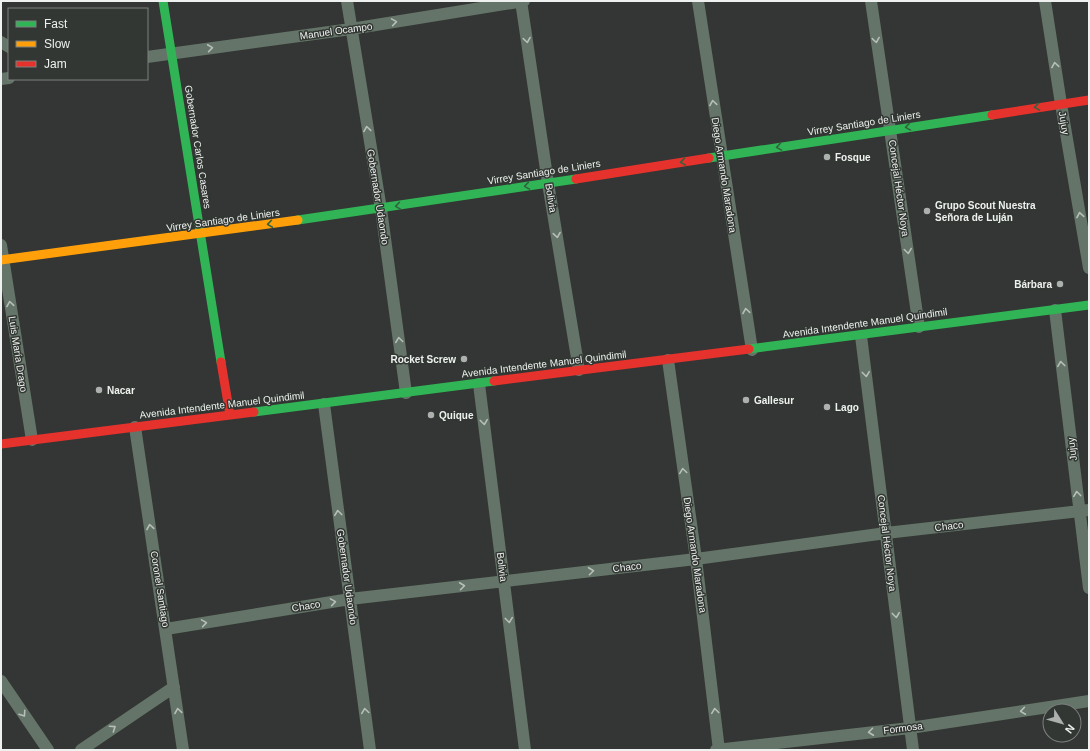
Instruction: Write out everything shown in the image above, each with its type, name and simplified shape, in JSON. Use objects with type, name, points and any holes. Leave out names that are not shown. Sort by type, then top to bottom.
[{"type":"street","name":"Gobernador Carlos Casares","points":[[163,1],[230,416]]},
{"type":"street","name":"Gobernador Udaondo","points":[[347,1],[381,209],[406,393]]},
{"type":"street","name":"Manuel Ocampo","points":[[148,57],[351,29],[522,1]]},
{"type":"street","name":"Bolivia","points":[[522,1],[548,183],[579,370]]},
{"type":"street","name":"Diego Armando Maradona","points":[[698,1],[752,350]]},
{"type":"street","name":"Concejal Héctor Noya","points":[[870,1],[919,327]]},
{"type":"street","name":"Jujuy","points":[[1045,1],[1089,268]]},
{"type":"street","name":"Virrey Santiago de Liniers","points":[[2,260],[381,209],[1089,100]]},
{"type":"street","name":"Luis María Drago","points":[[1,245],[2,260],[32,440]]},
{"type":"street","name":"Avenida Intendente Manuel Quindimil","points":[[1,444],[324,404],[579,370],[862,336],[919,327],[1089,305]]},
{"type":"street","name":"Jujuy","points":[[1055,310],[1084,510],[1089,588]]},
{"type":"street","name":"Concejal Héctor Noya","points":[[862,336],[913,750]]},
{"type":"street","name":"Diego Armando Maradona","points":[[668,360],[696,559],[719,750]]},
{"type":"street","name":"Bolivia","points":[[479,384],[525,750]]},
{"type":"street","name":"Gobernador Udaondo","points":[[324,404],[370,750]]},
{"type":"street","name":"Coronel Santiago","points":[[135,427],[184,750]]},
{"type":"street","name":"Chaco","points":[[166,629],[350,599],[696,559],[886,533],[1084,510]]},
{"type":"street","points":[[1,681],[48,750]]},
{"type":"street","points":[[81,750],[174,687]]},
{"type":"street","name":"Formosa","points":[[716,750],[910,728],[1089,702]]},
{"type":"traffic: fast","points":[[163,1],[221,362]]},
{"type":"traffic: fast","points":[[709,158],[992,115]]},
{"type":"traffic: fast","points":[[298,220],[576,179]]},
{"type":"traffic: fast","points":[[749,349],[1089,305]]},
{"type":"traffic: fast","points":[[254,412],[494,381]]},
{"type":"traffic: slow","points":[[1,260],[298,220]]},
{"type":"traffic: jam","points":[[992,115],[1089,100]]},
{"type":"traffic: jam","points":[[576,179],[709,158]]},
{"type":"traffic: jam","points":[[494,381],[749,349]]},
{"type":"traffic: jam","points":[[221,362],[230,415]]},
{"type":"traffic: jam","points":[[1,444],[254,412]]},
{"type":"place","name":"Fosque","points":[[827,157]]},
{"type":"place","name":"Grupo Scout Nuestra Señora de Luján","points":[[927,211]]},
{"type":"place","name":"Bárbara","points":[[1060,284]]},
{"type":"place","name":"Rocket Screw","points":[[464,359]]},
{"type":"place","name":"Nacar","points":[[99,390]]},
{"type":"place","name":"Gallesur","points":[[746,400]]},
{"type":"place","name":"Lago","points":[[827,407]]},
{"type":"place","name":"Quique","points":[[431,415]]}]
